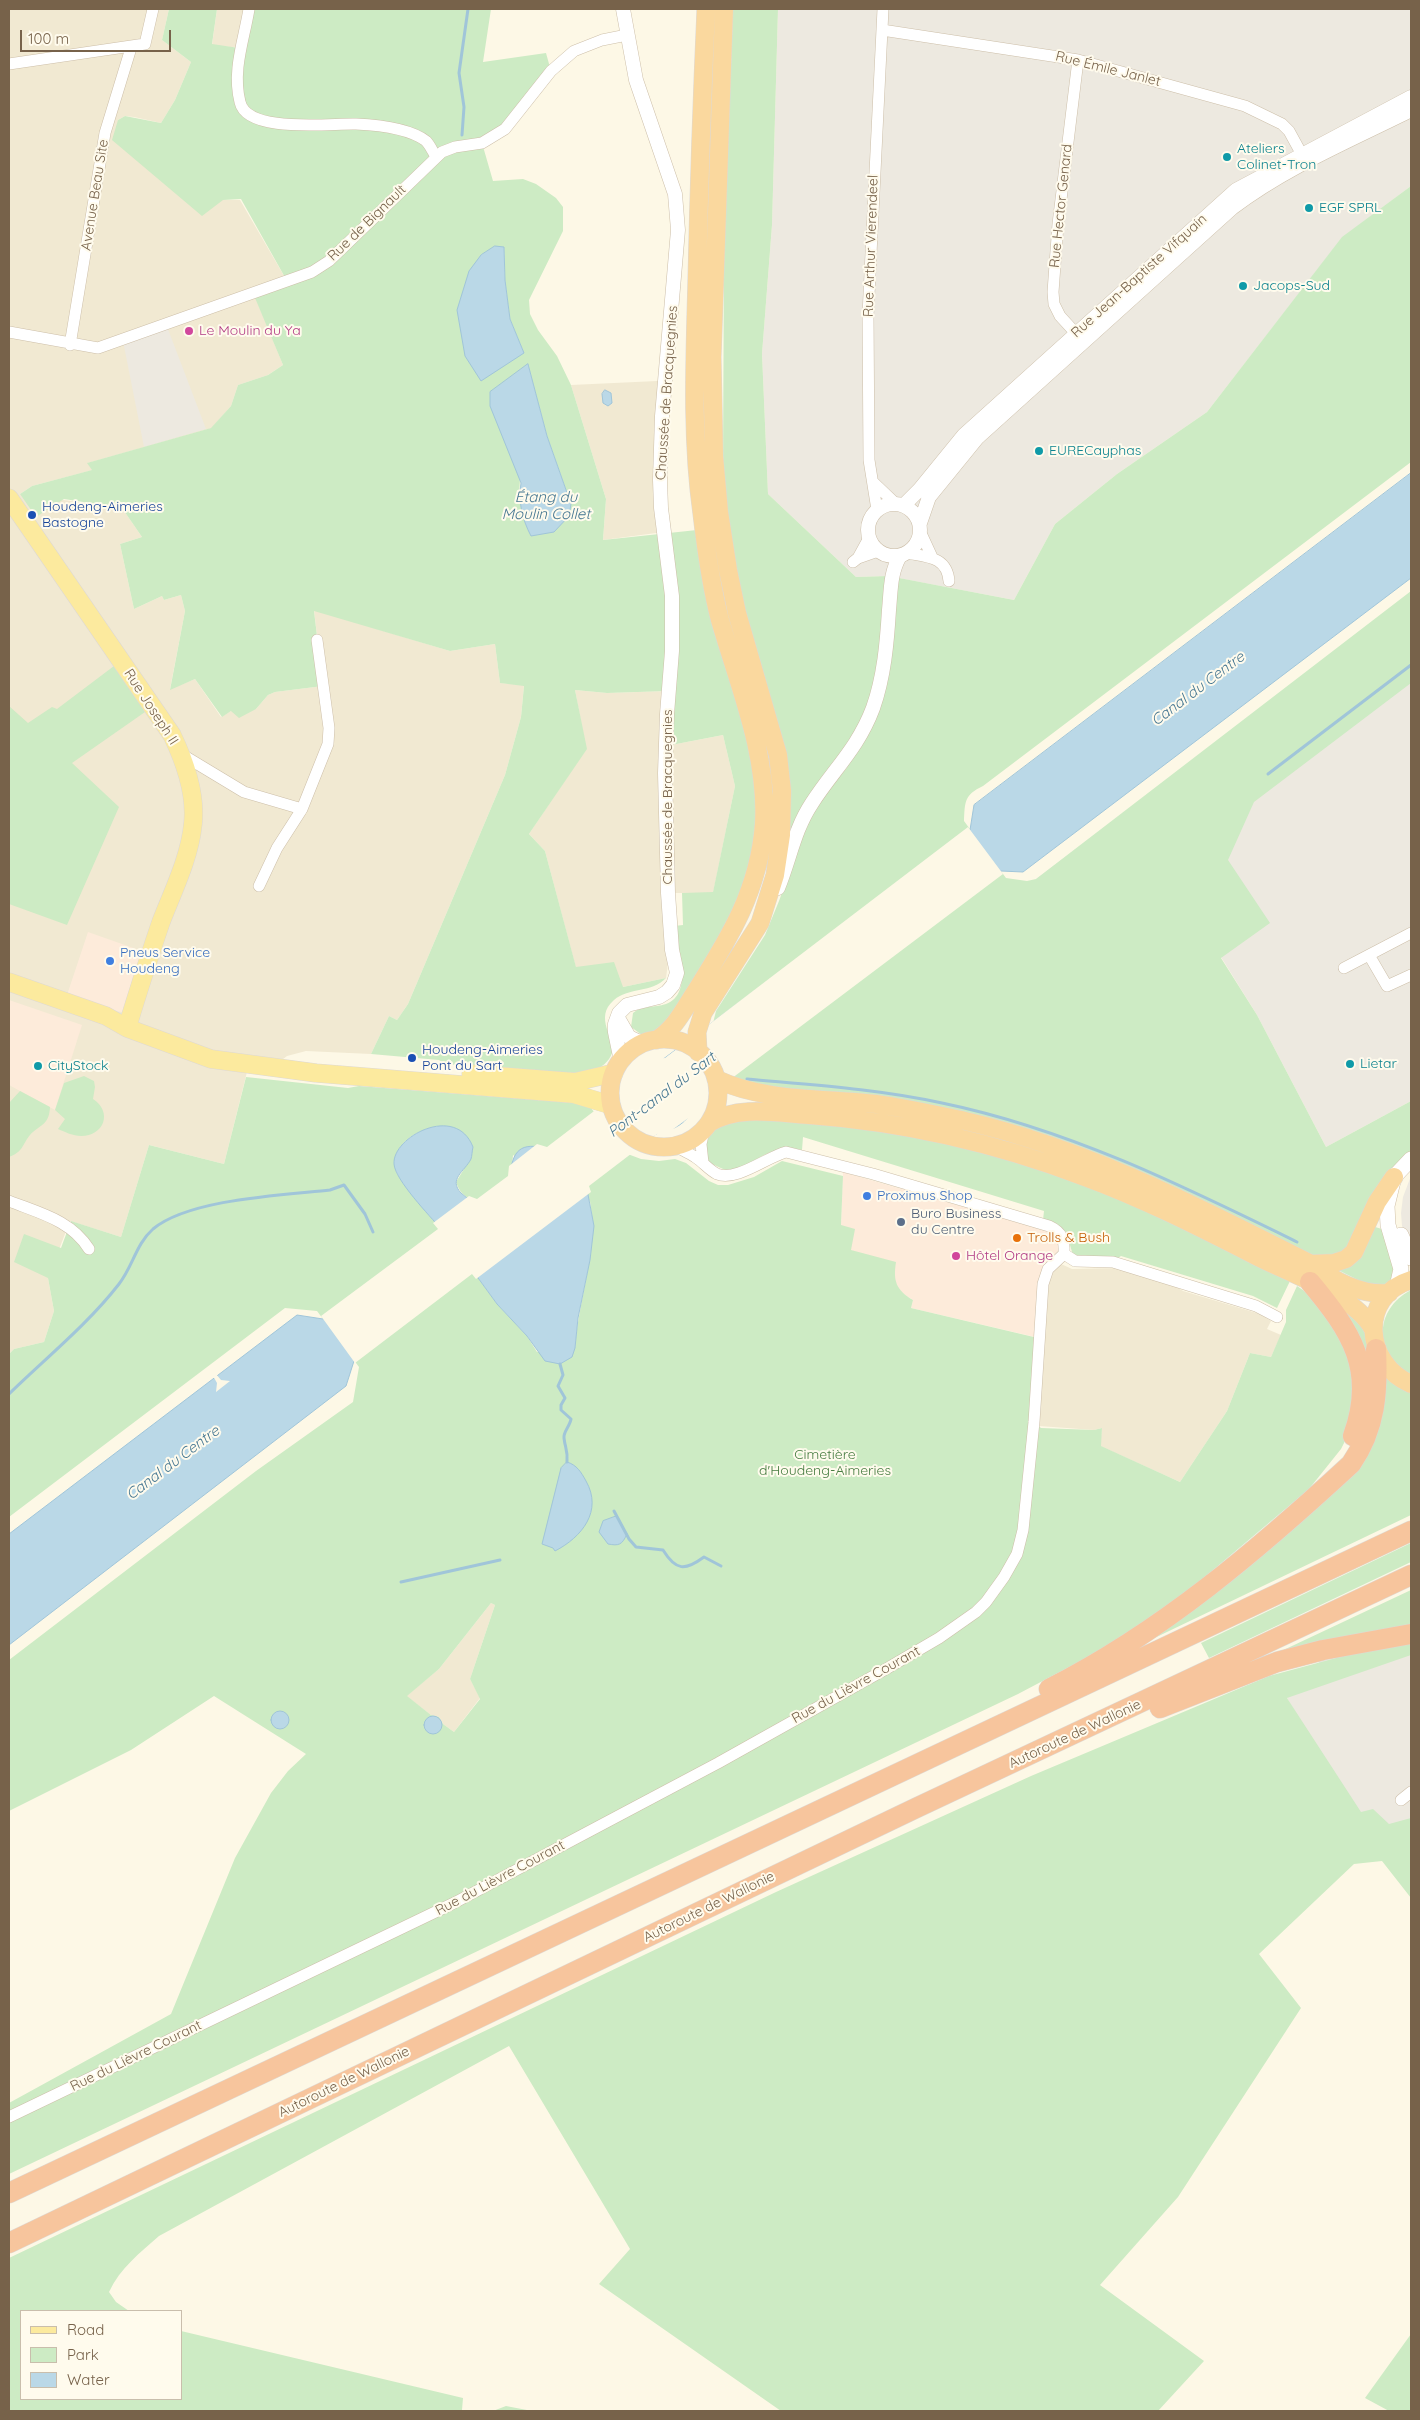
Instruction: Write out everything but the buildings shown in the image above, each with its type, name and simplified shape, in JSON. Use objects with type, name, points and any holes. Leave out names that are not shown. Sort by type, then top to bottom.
[{"type":"highway","points":[[706,9],[694,357],[696,460],[709,564],[719,616],[760,764],[764,822],[762,847],[753,883],[731,936],[668,1034],[650,1042],[618,1067],[610,1089],[611,1105],[620,1124],[634,1139],[654,1146],[674,1146],[686,1143],[721,1116],[741,1112],[777,1113],[876,1122],[982,1143],[1087,1177],[1310,1273],[1322,1272],[1361,1292],[1374,1295],[1399,1287]]},
{"type":"highway","points":[[698,1052],[697,1032],[703,1013],[760,923],[771,890],[780,847],[782,791],[774,740],[737,613],[719,512],[712,410],[724,9]]},
{"type":"highway","points":[[650,1042],[682,1043],[706,1059],[716,1079],[718,1102],[707,1126]]},
{"type":"highway","points":[[716,1079],[733,1087],[754,1092],[878,1104],[932,1114],[985,1126],[1047,1144],[1092,1161],[1192,1205],[1310,1273],[1357,1308],[1366,1317],[1374,1339],[1390,1371],[1411,1384]]},
{"type":"highway","points":[[1310,1273],[1346,1259],[1354,1252],[1377,1202],[1394,1177]]},
{"type":"highway","points":[[1310,1273],[1352,1341],[1361,1372],[1362,1391],[1360,1409],[1351,1440],[1343,1456],[1311,1498]]},
{"type":"highway","points":[[1007,1723],[1034,1697],[1110,1655],[1182,1607],[1220,1578],[1351,1464],[1362,1448],[1369,1429],[1377,1395],[1374,1339],[1378,1310],[1399,1287]]},
{"type":"highway","points":[[9,2193],[1411,1531]]},
{"type":"highway","name":"Autoroute de Wallonie","points":[[9,2242],[1411,1575]]},
{"type":"highway","points":[[1108,1718],[1148,1712],[1277,1662],[1323,1650],[1411,1634]]},
{"type":"main road","name":"Rue Joseph II","points":[[9,498],[172,735],[181,754],[192,797],[193,823],[184,861],[153,945],[126,1028]]},
{"type":"main road","points":[[9,982],[106,1016],[126,1028],[211,1059],[316,1073],[574,1094],[611,1105]]},
{"type":"main road","points":[[9,991],[103,1025],[126,1028]]},
{"type":"main road","points":[[274,1066],[315,1062],[575,1082],[618,1067]]},
{"type":"main road","points":[[1399,1287],[1401,1269],[1388,1225],[1387,1206],[1394,1177],[1411,1158]]},
{"type":"main road","points":[[1411,1168],[1400,1186],[1395,1201],[1401,1238],[1411,1258]]},
{"type":"street","points":[[9,64],[131,48],[146,44],[153,9]]},
{"type":"street","points":[[249,9],[240,48],[237,72],[240,104],[247,115],[259,120],[289,125],[358,124],[402,131],[428,142],[436,157]]},
{"type":"street","name":"Chaussée de Bracquegnies","points":[[618,1018],[619,1013],[626,1005],[659,997],[668,992],[677,974],[672,950],[668,893],[665,773],[672,651],[672,596],[661,508],[660,480],[662,416],[678,216],[675,194],[636,80],[623,9]]},
{"type":"street","name":"Rue Arthur Vierendeel","points":[[877,510],[869,460],[868,315],[883,9]]},
{"type":"street","name":"Rue Émile Janlet","points":[[882,30],[1078,60],[1245,106],[1282,124],[1304,158]]},
{"type":"street","name":"Rue de Bignault","points":[[9,332],[70,345],[98,348],[114,344],[312,272],[329,261],[436,157],[455,147],[482,143],[505,130],[551,71],[574,52],[602,40],[627,35]]},
{"type":"street","name":"Avenue Beau Site","points":[[70,345],[105,133],[131,48]]},
{"type":"street","name":"Rue Hector Genard","points":[[1078,60],[1058,224],[1053,292],[1054,304],[1060,316],[1079,338]]},
{"type":"street","name":"Rue Jean-Baptiste Vifquain","points":[[1304,158],[1411,97]]},
{"type":"street","name":"Rue Jean-Baptiste Vifquain","points":[[760,923],[784,873],[799,826],[812,802],[844,763],[862,733],[873,708],[883,668],[892,574],[904,554],[919,540],[920,527],[929,497],[977,438],[1079,338],[1236,190],[1411,110]]},
{"type":"street","name":"Rue Jean-Baptiste Vifquain","points":[[877,510],[886,504],[899,504],[920,489],[964,435],[1079,338]]},
{"type":"street","points":[[874,483],[899,504],[911,509],[932,557],[945,567],[949,581]]},
{"type":"street","points":[[877,510],[868,523],[869,538],[878,551],[885,555],[904,554],[932,557]]},
{"type":"street","points":[[869,538],[856,560],[878,551]]},
{"type":"street","points":[[260,886],[277,848],[302,809],[328,744],[329,728],[317,640]]},
{"type":"street","points":[[181,754],[244,792],[302,809]]},
{"type":"street","points":[[1344,968],[1411,933]]},
{"type":"street","points":[[1369,955],[1387,986],[1411,975]]},
{"type":"street","points":[[618,1018],[629,1037],[650,1042]]},
{"type":"street","points":[[618,1018],[615,1024],[618,1067]]},
{"type":"street","points":[[703,1163],[701,1144],[707,1126]]},
{"type":"street","points":[[674,1146],[716,1173],[731,1175],[738,1174],[774,1155],[786,1152],[795,1153],[1041,1223],[1060,1234],[1064,1246],[1064,1254],[1075,1261],[1113,1262],[1256,1306],[1277,1317]]},
{"type":"street","points":[[9,1201],[69,1226],[82,1238],[89,1249]]},
{"type":"street","name":"Rue du Lièvre Courant","points":[[9,2117],[463,1899],[718,1763],[939,1638],[976,1612],[1000,1584],[1021,1543],[1027,1502],[1043,1284],[1048,1269],[1064,1254]]},
{"type":"street","points":[[1401,1800],[1411,1792]]},
{"type":"shaded area","points":[[9,9],[169,9],[162,40],[191,62],[175,100],[161,123],[125,116],[118,120],[223,200],[240,200],[287,281],[254,293],[283,365],[268,375],[238,385],[231,406],[212,428],[88,463],[93,470],[32,486],[20,494],[122,508],[142,537],[120,544],[134,609],[162,596],[164,600],[181,595],[185,611],[170,689],[195,679],[221,717],[231,711],[256,709],[268,695],[275,692],[323,686],[314,610],[450,651],[495,644],[500,683],[524,685],[521,717],[505,775],[408,1004],[397,1020],[389,1016],[371,1054],[306,1051],[287,1056],[274,1066],[249,1064],[224,1164],[149,1145],[121,1237],[70,1221],[48,1278],[54,1311],[44,1342],[14,1349],[9,1354]]},
{"type":"shaded area","points":[[217,9],[249,9],[239,48],[212,45]]},
{"type":"shaded area","points":[[778,9],[1411,9],[1411,186],[1342,238],[1207,412],[1117,474],[1055,524],[1014,600],[888,576],[856,577],[768,494],[762,354],[772,225]]},
{"type":"shaded area","points":[[166,324],[206,429],[144,447],[123,341]]},
{"type":"shaded area","points":[[666,381],[664,532],[603,540],[606,499],[571,385]]},
{"type":"shaded area","points":[[1411,595],[1411,1101],[1326,1147],[1257,1015],[1221,957],[1036,879]]},
{"type":"shaded area","points":[[575,690],[607,693],[669,691],[666,746],[723,735],[735,786],[713,893],[668,893],[664,932],[668,963],[666,978],[623,987],[576,968],[545,851],[529,834],[586,749]]},
{"type":"shaded area","points":[[88,932],[139,950],[140,956],[122,1012],[67,995]]},
{"type":"shaded area","points":[[9,1000],[82,1025],[55,1110],[9,1085]]},
{"type":"shaded area","points":[[843,1172],[1044,1230],[1055,1237],[1059,1245],[1059,1252],[1054,1259],[1035,1337],[911,1308],[913,1300],[902,1293],[895,1284],[894,1276],[851,1250],[841,1226]]},
{"type":"shaded area","points":[[1411,1176],[1411,1250],[1402,1226],[1401,1213],[1403,1197]]},
{"type":"shaded area","points":[[1061,1264],[1072,1269],[1118,1268],[1170,1283],[1183,1291],[1260,1314],[1271,1321],[1267,1329],[1281,1335],[1271,1357],[1250,1353],[1227,1411],[1180,1482],[1100,1446],[1102,1428],[1094,1430],[1039,1426],[1044,1297],[1051,1272]]},
{"type":"shaded area","points":[[491,1603],[495,1605],[470,1679],[480,1698],[454,1732],[443,1724],[439,1717],[431,1715],[406,1696],[439,1669]]},
{"type":"shaded area","points":[[1411,1643],[1411,1819],[1382,1861],[1287,1698],[1320,1661]]},
{"type":"green space","points":[[169,9],[217,9],[212,44],[239,48],[249,9],[491,9],[483,62],[546,53],[551,71],[525,106],[482,143],[493,181],[523,179],[536,184],[556,198],[563,207],[563,231],[529,300],[530,314],[538,330],[557,356],[571,385],[606,499],[603,540],[697,530],[754,763],[758,793],[754,852],[737,908],[667,1023],[650,1035],[642,1035],[631,1027],[633,1013],[644,1008],[666,1004],[675,999],[680,991],[682,980],[681,957],[674,926],[683,925],[682,893],[713,892],[735,786],[723,735],[666,746],[668,691],[607,693],[575,690],[587,749],[529,834],[545,851],[576,967],[614,962],[623,987],[666,978],[654,986],[620,996],[608,1007],[605,1021],[611,1041],[612,1053],[604,1064],[593,1071],[578,1074],[555,1073],[445,1064],[439,1060],[371,1054],[389,1016],[397,1020],[408,1004],[505,775],[521,717],[524,686],[500,683],[495,644],[450,651],[314,611],[323,686],[275,692],[268,695],[256,709],[239,718],[231,711],[222,717],[195,679],[170,690],[185,611],[181,595],[164,600],[162,596],[134,609],[120,544],[142,537],[122,508],[64,499],[36,517],[20,494],[32,486],[92,470],[87,463],[211,428],[231,406],[238,385],[268,375],[283,365],[253,293],[287,281],[241,199],[223,200],[202,216],[112,140],[118,120],[125,116],[161,123],[175,100],[191,62],[162,40]],"holes":[[[504,247],[505,280],[510,319],[524,353],[481,255]],[[528,365],[547,436],[571,504],[519,494]]]},
{"type":"green space","points":[[733,9],[778,9],[772,225],[762,354],[768,494],[856,577],[888,576],[879,668],[868,710],[786,850],[729,525],[723,467],[724,254]]},
{"type":"green space","points":[[1411,186],[1411,462],[977,789],[969,796],[965,804],[964,814],[964,821],[1006,878],[1027,881],[1036,879],[1411,591],[1411,683],[1254,802],[1228,860],[1270,923],[1221,958],[1257,1015],[1326,1147],[1411,1101],[1411,1150],[1396,1168],[1349,1252],[1321,1260],[1059,1142],[741,1085],[707,1047],[716,1011],[765,935],[814,805],[846,769],[872,719],[894,577],[1014,600],[1055,524],[1117,474],[1207,412],[1342,237]]},
{"type":"green space","points":[[114,666],[145,712],[72,763],[119,807],[67,925],[9,904],[9,706],[28,723],[52,707],[57,709]]},
{"type":"green space","points":[[84,1076],[94,1081],[93,1099],[103,1110],[104,1116],[100,1128],[95,1132],[89,1135],[78,1136],[58,1129],[65,1119],[55,1110],[64,1083]]},
{"type":"green space","name":"Cimetière d'Houdeng-Aimeries","points":[[246,1077],[348,1088],[359,1086],[588,1104],[625,1153],[641,1159],[659,1161],[675,1159],[686,1163],[709,1181],[718,1185],[728,1185],[754,1177],[782,1161],[843,1176],[841,1225],[855,1229],[851,1250],[896,1262],[895,1275],[897,1284],[903,1293],[913,1300],[911,1308],[1038,1338],[1034,1422],[1041,1428],[1094,1430],[1102,1428],[1101,1446],[1180,1482],[1227,1411],[1250,1353],[1271,1357],[1286,1322],[1286,1310],[1297,1286],[1316,1299],[1327,1311],[1357,1378],[1348,1435],[1341,1449],[1309,1489],[1161,1614],[1111,1645],[1018,1694],[9,2174],[9,2103],[171,2014],[235,1858],[271,1793],[288,1771],[306,1754],[214,1696],[131,1750],[9,1811],[9,1660],[256,1471],[353,1402],[359,1367],[317,1311],[285,1308],[9,1517],[9,1354],[14,1349],[44,1342],[54,1311],[48,1278],[14,1262],[24,1234],[61,1248],[71,1221],[121,1237],[149,1145],[224,1164]],"holes":[[[445,1126],[464,1169],[456,1182],[462,1193],[469,1199],[491,1204],[510,1192],[513,1155],[590,1201],[592,1239],[575,1348],[537,1352],[527,1336],[497,1304],[451,1240],[413,1196],[396,1172],[399,1150],[409,1138],[420,1132]],[[491,1603],[495,1605],[470,1679],[480,1699],[454,1732],[443,1724],[439,1717],[431,1715],[407,1696],[439,1669]]]},
{"type":"green space","points":[[20,1091],[50,1107],[49,1113],[46,1121],[30,1135],[20,1150],[9,1157],[9,1103]]},
{"type":"green space","points":[[735,1120],[812,1121],[956,1143],[1082,1183],[1177,1224],[1290,1281],[1277,1308],[1253,1296],[1121,1256],[1115,1260],[1073,1255],[1066,1232],[1043,1220],[1044,1211],[803,1137],[802,1150],[778,1150],[768,1153],[744,1166],[727,1170],[709,1162],[707,1146],[710,1134],[714,1130]]},
{"type":"green space","points":[[1375,1227],[1382,1229],[1396,1276],[1386,1286],[1364,1283],[1338,1270]]},
{"type":"green space","points":[[1411,1290],[1411,1374],[1399,1366],[1390,1356],[1383,1332],[1385,1320],[1390,1309]]},
{"type":"green space","points":[[1337,1304],[1354,1315],[1365,1333],[1373,1376]]},
{"type":"green space","points":[[1381,1372],[1397,1386],[1411,1392],[1411,1515],[1144,1643],[1352,1470]]},
{"type":"green space","points":[[1411,1543],[1411,1562],[1209,1658],[1201,1643]]},
{"type":"green space","points":[[1411,1590],[1411,1627],[1258,1662]]},
{"type":"green space","points":[[1411,1643],[1411,1655],[1287,1698],[1361,1812],[1373,1809],[1389,1824],[1411,1818],[1411,1898],[1382,1861],[1354,1864],[1259,1954],[1301,2008],[1178,2197],[1100,2285],[1204,2361],[1158,2411],[781,2411],[599,2284],[630,2249],[509,2046],[159,2236],[125,2268],[109,2292],[116,2302],[128,2310],[20,2310],[20,2400],[182,2400],[182,2331],[463,2398],[462,2410],[466,2411],[9,2411],[9,2258],[776,1892],[1031,1776],[1269,1676],[1366,1650]]},
{"type":"green space","points":[[1411,2334],[1411,2411],[1389,2411],[1365,2398]]},
{"type":"green space","points":[[506,2406],[532,2411],[493,2411]]},
{"type":"water","points":[[495,246],[504,247],[505,280],[510,319],[524,353],[481,381],[465,356],[457,310],[469,271],[481,255]]},
{"type":"water","name":"Étang du Moulin Collet","points":[[528,364],[547,436],[571,504],[569,516],[554,532],[531,536],[522,510],[521,483],[490,406],[490,392]]},
{"type":"water","points":[[605,390],[611,393],[612,403],[608,406],[603,403],[602,394]]},
{"type":"water","name":"Canal du Centre","points":[[1411,473],[1411,578],[1023,872],[1001,871],[696,1101],[690,1114],[678,1126],[659,1132],[586,1184],[594,1226],[590,1260],[572,1357],[560,1364],[545,1361],[527,1336],[497,1304],[473,1271],[354,1361],[346,1386],[9,1645],[9,1534],[297,1315],[323,1319],[441,1229],[414,1198],[396,1171],[394,1164],[396,1154],[403,1144],[414,1135],[426,1129],[440,1126],[453,1127],[465,1134],[473,1147],[472,1156],[456,1183],[461,1193],[467,1198],[478,1202],[510,1177],[513,1161],[519,1150],[531,1146],[548,1149],[662,1060],[970,830],[974,805]]},
{"type":"water","points":[[567,1462],[576,1467],[586,1481],[591,1492],[591,1513],[581,1531],[555,1551],[553,1548],[542,1544],[561,1468]]},
{"type":"water","points":[[617,1516],[627,1534],[620,1544],[608,1544],[599,1532],[603,1521]]},
{"type":"water","points":[[280,1711],[286,1714],[289,1720],[286,1726],[280,1729],[274,1726],[271,1720],[274,1714]]},
{"type":"water","points":[[429,1716],[437,1716],[442,1721],[440,1732],[429,1734],[424,1729],[424,1721]]},
{"type":"pier","name":"Pont-canal du Sart","points":[[968,827],[1003,874],[699,1103],[695,1113],[668,1133],[657,1134],[589,1186],[591,1192],[476,1279],[472,1274],[355,1363],[321,1316],[438,1229],[433,1223],[469,1196],[477,1199],[508,1176],[509,1166],[537,1144],[547,1147],[623,1089],[629,1075],[650,1059],[665,1058]]},
{"type":"pier","points":[[216,1374],[221,1380],[230,1381],[216,1392],[217,1383],[213,1376]]},
{"type":"waterway","points":[[462,135],[464,107],[459,73],[468,9]]},
{"type":"waterway","points":[[1268,774],[1411,665]]},
{"type":"waterway","points":[[747,1079],[894,1094],[989,1114],[1035,1128],[1124,1161],[1211,1200],[1297,1242]]},
{"type":"waterway","points":[[9,1394],[107,1299],[124,1277],[142,1241],[153,1229],[169,1219],[189,1211],[237,1200],[330,1190],[344,1185],[365,1214],[373,1232]]},
{"type":"waterway","points":[[560,1364],[563,1375],[558,1386],[565,1398],[561,1405],[561,1410],[571,1419],[564,1436],[567,1462]]},
{"type":"waterway","points":[[614,1511],[629,1539],[636,1547],[663,1550],[672,1562],[681,1567],[691,1565],[704,1557],[721,1566]]},
{"type":"waterway","points":[[401,1582],[500,1560]]},
{"type":"place","name":"Ateliers Colinet-Tron","points":[[1227,157]]},
{"type":"place","name":"EGF SPRL","points":[[1309,208]]},
{"type":"place","name":"Jacops-Sud","points":[[1243,286]]},
{"type":"place","name":"Le Moulin du Ya","points":[[189,331]]},
{"type":"place","name":"EURECayphas","points":[[1039,451]]},
{"type":"place","name":"Houdeng-Aimeries Bastogne","points":[[32,515]]},
{"type":"place","name":"Pneus Service Houdeng","points":[[110,961]]},
{"type":"place","name":"Houdeng-Aimeries Pont du Sart","points":[[412,1058]]},
{"type":"place","name":"Lietar","points":[[1350,1064]]},
{"type":"place","name":"CityStock","points":[[38,1066]]},
{"type":"place","name":"Proximus Shop","points":[[867,1196]]},
{"type":"place","name":"Buro Business du Centre","points":[[901,1222]]},
{"type":"place","name":"Trolls & Bush","points":[[1017,1238]]},
{"type":"place","name":"Hôtel Orange","points":[[956,1256]]}]
